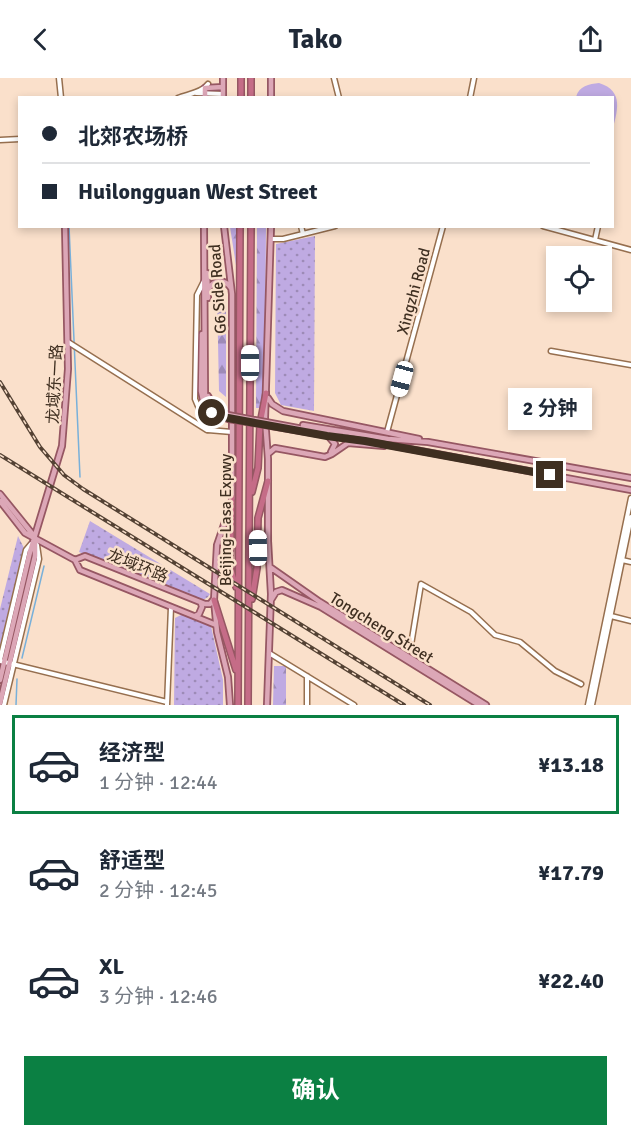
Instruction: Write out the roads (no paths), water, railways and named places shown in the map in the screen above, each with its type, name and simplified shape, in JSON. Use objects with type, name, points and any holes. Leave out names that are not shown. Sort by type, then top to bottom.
[{"type":"highway","points":[[241,78],[241,96]]},
{"type":"highway","points":[[251,78],[251,96]]},
{"type":"highway","name":"Beijing-Lasa Expwy","points":[[238,705],[240,228]]},
{"type":"highway","name":"Beijing-Lasa Expwy","points":[[248,705],[250,228]]},
{"type":"highway","points":[[250,499],[258,468],[260,424],[266,393]]},
{"type":"highway","points":[[248,619],[257,568],[258,518],[268,481]]},
{"type":"highway","points":[[232,497],[230,566],[238,597]]},
{"type":"highway","points":[[214,600],[238,677]]},
{"type":"main road","points":[[223,78],[223,96]]},
{"type":"main road","points":[[271,78],[272,96]]},
{"type":"main road","points":[[207,96],[207,86],[223,87]]},
{"type":"main road","name":"龙域东一路","points":[[0,680],[35,556],[35,539],[62,446],[68,369],[65,228]]},
{"type":"main road","points":[[206,228],[205,395],[211,408],[228,415],[371,440],[395,447]]},
{"type":"main road","points":[[206,228],[207,394],[213,405],[228,415]]},
{"type":"main road","name":"G6 Side Road","points":[[224,228],[232,294],[232,497],[217,545],[214,600],[216,625],[228,677],[230,705]]},
{"type":"main road","points":[[267,705],[271,602],[266,393],[272,228]]},
{"type":"main road","points":[[208,293],[220,284],[229,288],[232,294]]},
{"type":"main road","points":[[266,393],[270,402],[284,411],[428,442],[631,478]]},
{"type":"main road","points":[[271,423],[388,440],[428,442]]},
{"type":"main road","points":[[271,423],[327,436],[389,445]]},
{"type":"main road","points":[[266,435],[268,441],[276,445],[322,454],[332,451],[335,445],[333,440],[327,436]]},
{"type":"main road","points":[[268,459],[271,450],[275,448],[325,457],[348,442],[395,447],[631,490]]},
{"type":"main road","points":[[617,488],[623,487],[626,482],[620,476]]},
{"type":"main road","name":"龙域环路","points":[[0,494],[35,539]]},
{"type":"main road","name":"龙域环路","points":[[0,501],[25,533],[75,561],[85,556],[201,603]]},
{"type":"main road","points":[[75,561],[80,570],[216,625]]},
{"type":"main road","name":"Tongcheng Street","points":[[269,565],[275,572],[320,602],[486,705]]},
{"type":"main road","points":[[271,602],[276,592],[285,590],[281,586],[282,583],[286,580],[290,582]]},
{"type":"main road","name":"Tongcheng Street","points":[[285,590],[321,607],[479,705]]},
{"type":"main road","points":[[195,616],[199,614],[201,603],[209,605],[214,600]]},
{"type":"main road","name":"龙域东一路","points":[[2,704],[6,663]]},
{"type":"street","points":[[60,78],[61,96]]},
{"type":"street","points":[[183,96],[207,86],[208,78]]},
{"type":"street","points":[[334,78],[338,96]]},
{"type":"street","points":[[470,96],[474,78]]},
{"type":"street","points":[[193,93],[223,96]]},
{"type":"street","points":[[0,140],[18,139]]},
{"type":"street","points":[[302,228],[303,234]]},
{"type":"street","points":[[271,239],[327,228]]},
{"type":"street","name":"Xingzhi Road","points":[[387,432],[442,228]]},
{"type":"street","points":[[550,228],[631,249]]},
{"type":"street","points":[[595,240],[598,228]]},
{"type":"street","points":[[204,280],[197,295],[195,399],[208,430]]},
{"type":"street","points":[[68,342],[208,430],[232,432]]},
{"type":"street","points":[[551,351],[631,365]]},
{"type":"street","points":[[609,616],[631,498]]},
{"type":"street","points":[[590,705],[631,517]]},
{"type":"street","points":[[35,539],[26,550],[6,663],[167,704],[171,607]]},
{"type":"street","points":[[622,560],[631,562]]},
{"type":"street","points":[[411,645],[421,584],[471,612],[495,635],[520,642],[555,671],[580,684]]},
{"type":"street","points":[[609,616],[631,621]]},
{"type":"street","points":[[270,653],[354,705]]},
{"type":"street","points":[[307,676],[307,705]]},
{"type":"waterway","points":[[69,228],[80,477]]},
{"type":"waterway","points":[[22,658],[44,566]]},
{"type":"waterway","points":[[16,705],[17,679]]},
{"type":"railway","points":[[0,382],[40,447],[64,475],[430,705]]},
{"type":"railway","points":[[0,455],[404,705]]}]
